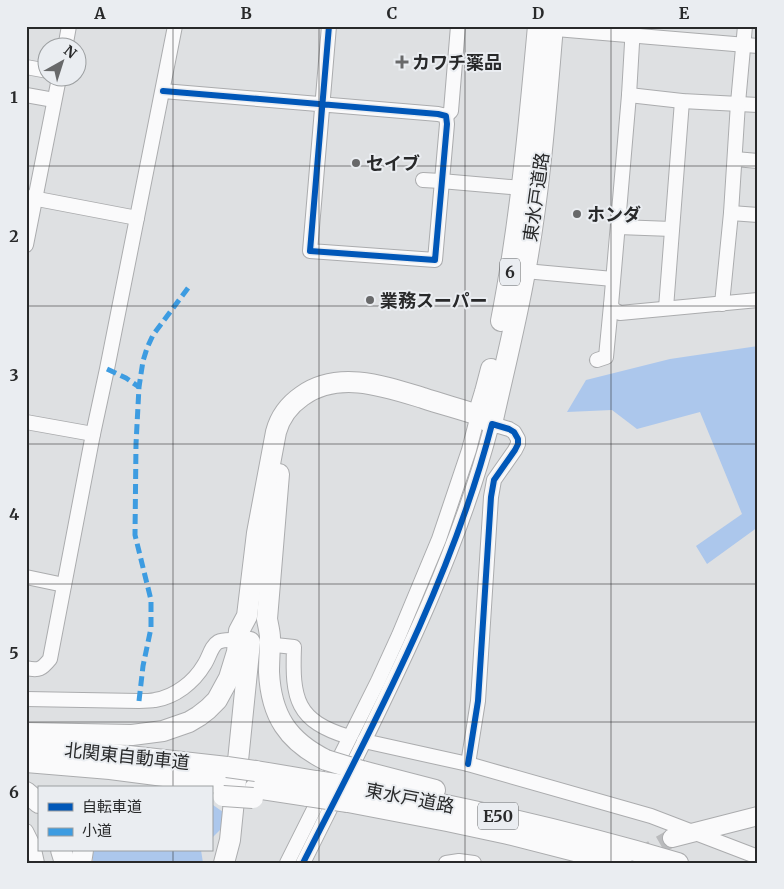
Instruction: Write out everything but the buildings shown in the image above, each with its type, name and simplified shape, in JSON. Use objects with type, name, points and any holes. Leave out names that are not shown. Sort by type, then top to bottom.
[{"type":"highway","name":"東水戸道路","points":[[482,421],[485,392],[511,270],[542,27]]},
{"type":"highway","name":"東水戸道路","points":[[482,421],[525,271],[538,189],[544,130],[542,27]]},
{"type":"highway","points":[[224,863],[230,840],[251,634],[247,616],[257,533],[278,423],[296,401],[310,390],[328,384],[346,382],[388,388],[482,421]]},
{"type":"highway","points":[[352,792],[326,760],[305,748],[293,737],[282,723],[272,699],[269,671],[270,636],[267,619],[284,432],[300,409],[308,402],[336,391],[376,396],[482,421]]},
{"type":"highway","points":[[26,733],[132,735],[163,731],[189,722],[208,709],[217,700],[224,688],[233,667],[239,632],[247,616]]},
{"type":"highway","points":[[233,863],[238,842],[258,635],[267,619]]},
{"type":"highway","name":"北関東自動車道","points":[[26,746],[94,752],[222,785]]},
{"type":"highway","name":"北関東自動車道","points":[[26,762],[110,769],[222,785]]},
{"type":"highway","points":[[222,785],[255,786],[310,793],[352,792],[516,812],[678,863]]},
{"type":"highway","points":[[222,785],[255,786],[310,793]]},
{"type":"highway","points":[[26,792],[38,803]]},
{"type":"highway","name":"東水戸道路","points":[[352,792],[396,816],[447,821],[508,834],[622,863]]},
{"type":"main road","points":[[672,838],[758,816]]},
{"type":"street","points":[[26,668],[33,670],[42,668],[50,659],[175,26]]},
{"type":"street","points":[[329,26],[310,251],[435,260],[447,124],[446,116]]},
{"type":"street","points":[[446,116],[452,111],[458,26]]},
{"type":"street","points":[[722,304],[731,213],[738,103],[751,46],[745,26]]},
{"type":"street","points":[[542,27],[632,31],[751,46]]},
{"type":"street","points":[[597,360],[606,357],[629,95],[632,31]]},
{"type":"street","points":[[26,245],[31,198],[57,88]]},
{"type":"street","points":[[163,90],[446,116]]},
{"type":"street","points":[[26,95],[54,100]]},
{"type":"street","points":[[629,95],[682,101],[758,105]]},
{"type":"street","points":[[666,308],[682,101]]},
{"type":"street","points":[[735,159],[758,161]]},
{"type":"street","points":[[423,180],[522,188]]},
{"type":"street","points":[[31,198],[137,218]]},
{"type":"street","points":[[731,213],[758,215]]},
{"type":"street","points":[[618,227],[672,229]]},
{"type":"street","points":[[525,271],[613,279]]},
{"type":"street","points":[[611,305],[614,310],[620,313],[758,300]]},
{"type":"street","points":[[287,863],[399,635],[439,539],[469,450],[482,421]]},
{"type":"street","points":[[303,863],[412,642],[453,546],[484,455],[482,421]]},
{"type":"street","points":[[468,764],[478,701],[492,489],[494,480],[518,444],[518,439],[514,432],[482,421]]},
{"type":"street","points":[[26,422],[93,434]]},
{"type":"street","points":[[26,577],[64,585]]},
{"type":"street","points":[[26,699],[154,701],[166,698],[190,683],[204,666],[218,642],[230,640]]},
{"type":"street","points":[[275,646],[294,647],[293,671],[295,690],[300,704],[309,716],[324,728],[349,737]]},
{"type":"street","points":[[364,741],[468,764],[651,816],[758,857]]},
{"type":"street","points":[[26,831],[33,846],[37,863]]},
{"type":"street","points":[[446,863],[459,861],[474,863]]},
{"type":"shaded area","points":[[758,346],[758,527],[707,564],[696,546],[742,514],[700,412],[637,429],[612,410],[567,412],[586,380],[670,359]]},
{"type":"shaded area","points":[[212,806],[223,812],[224,826],[212,838]]},
{"type":"shaded area","points":[[201,852],[203,863],[93,863],[93,853]]},
{"type":"tunnel","points":[[637,858],[672,838]]},
{"type":"marked path","points":[[139,701],[143,666],[151,628],[151,600],[135,535],[139,387],[143,361],[153,335],[191,284]]},
{"type":"marked path","points":[[107,369],[139,387]]},
{"type":"cycle path","points":[[163,91],[438,114],[446,116],[447,124],[435,260],[310,251],[329,26]]},
{"type":"cycle path","points":[[303,863],[384,703],[434,594],[456,538],[492,424],[514,432],[518,439],[518,444],[494,480],[491,497],[478,701],[468,764]]},
{"type":"place","name":"カワチ薬品","points":[[402,62]]},
{"type":"place","name":"セイブ","points":[[356,163]]},
{"type":"place","name":"ホンダ","points":[[577,214]]},
{"type":"place","name":"業務スーパー","points":[[370,300]]}]
